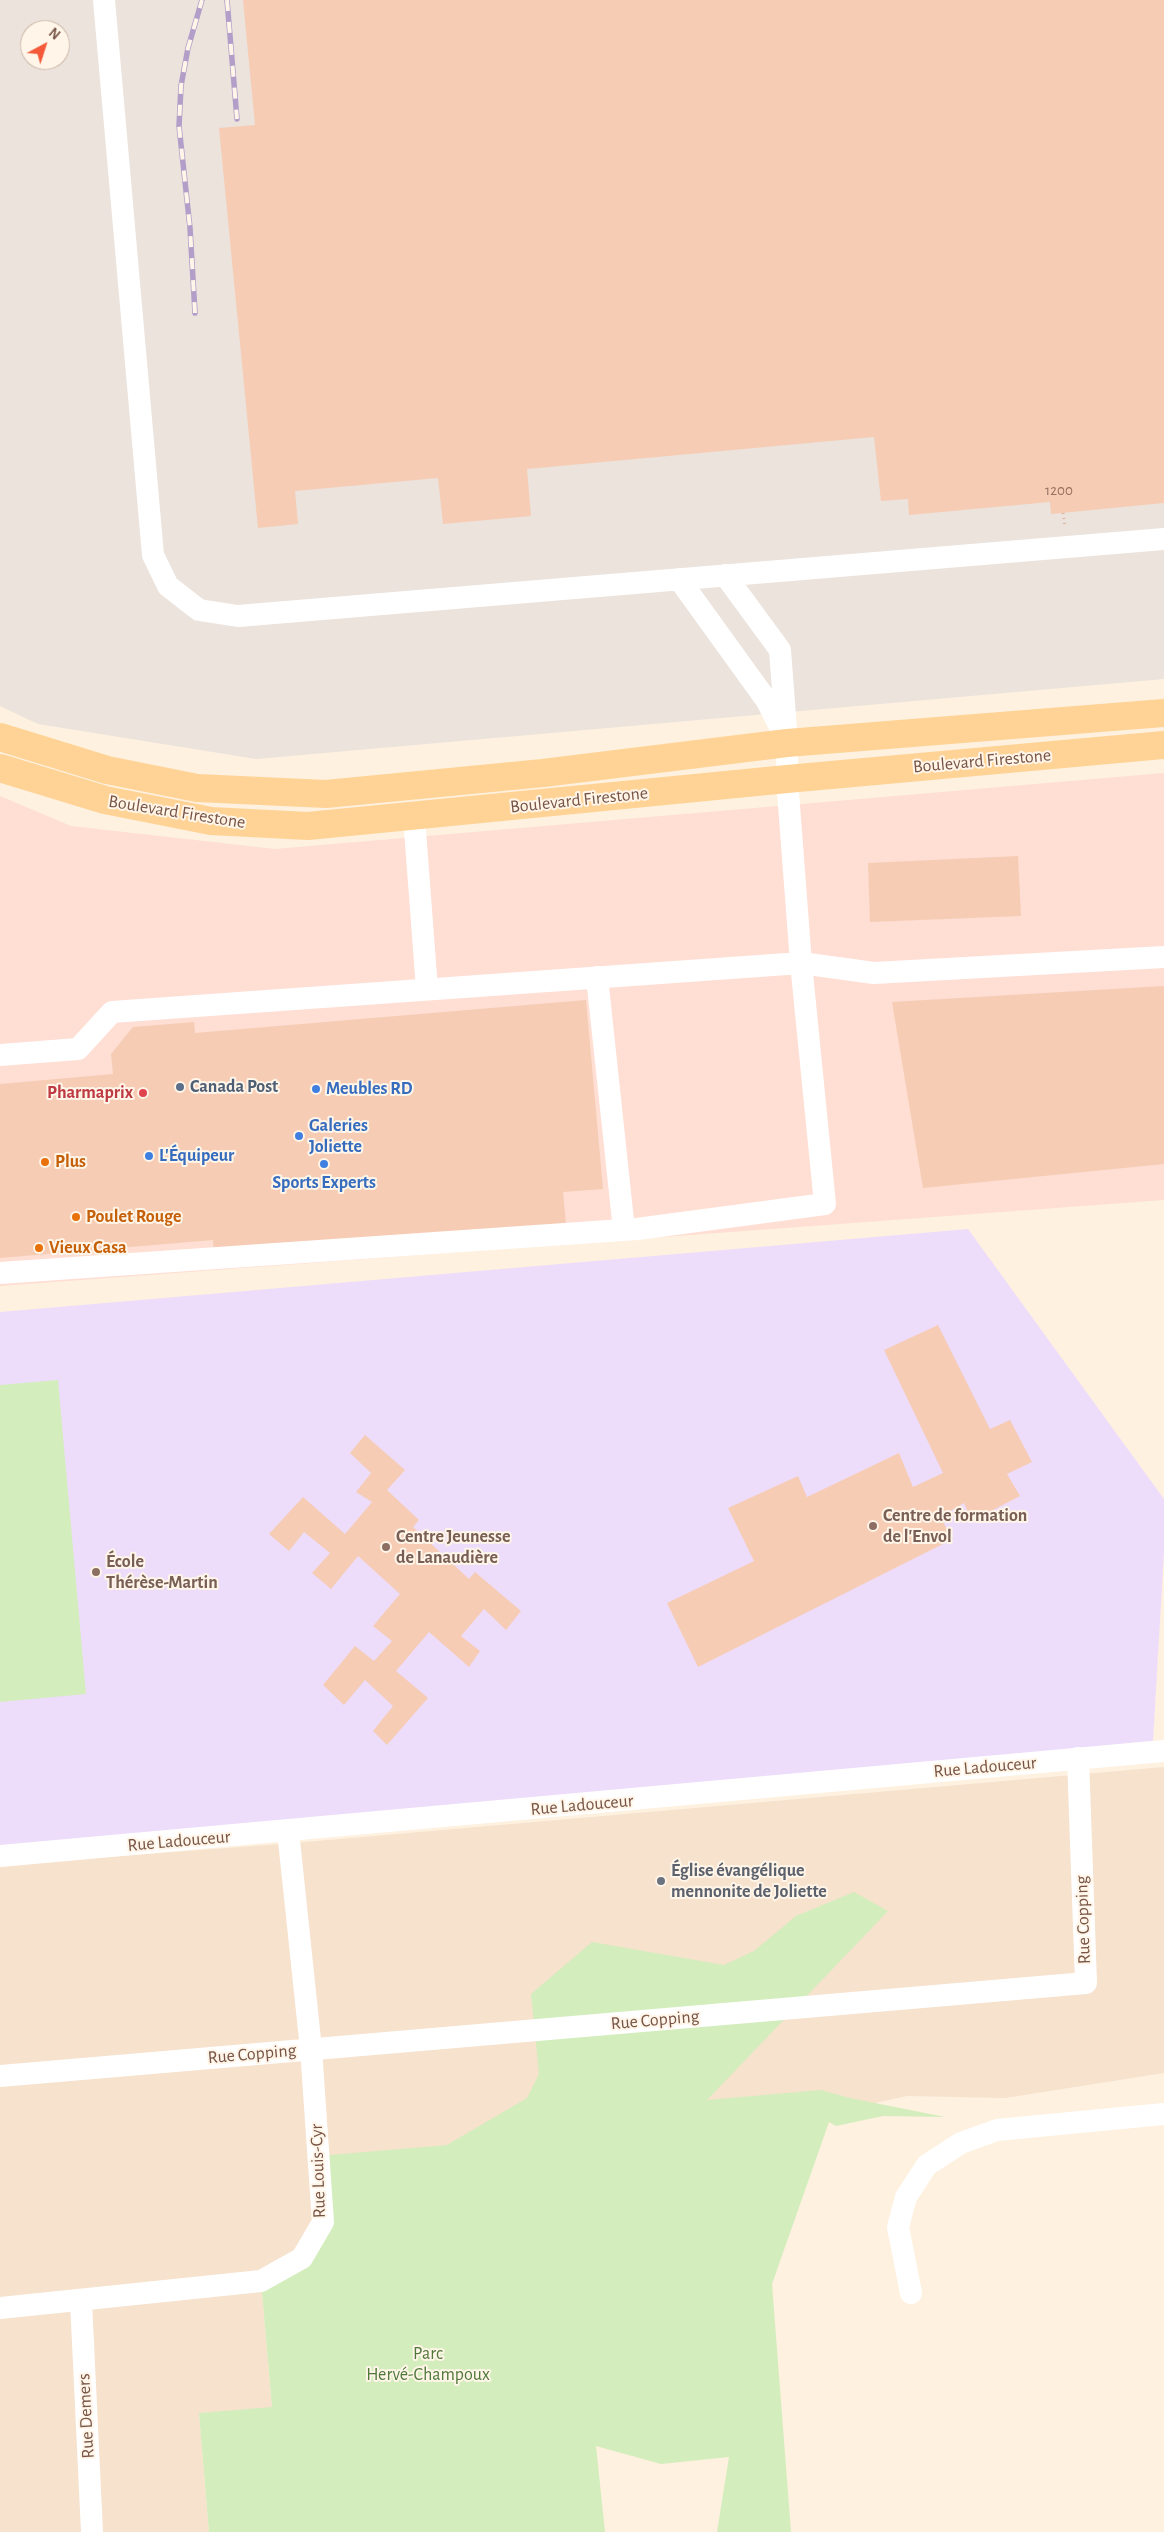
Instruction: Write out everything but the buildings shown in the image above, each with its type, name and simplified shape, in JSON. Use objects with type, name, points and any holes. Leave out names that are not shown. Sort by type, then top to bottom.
[{"type":"main road","name":"Boulevard Firestone","points":[[2,745],[107,770],[197,788],[326,794],[543,773],[787,743],[1164,712]]},
{"type":"main road","name":"Boulevard Firestone","points":[[0,768],[105,800],[211,821],[308,826],[787,779],[1164,745]]},
{"type":"street","points":[[104,0],[153,555],[168,586],[199,610],[238,616],[1164,539]]},
{"type":"street","points":[[0,1273],[624,1230],[825,1204],[800,963],[780,650],[725,575]]},
{"type":"street","points":[[679,579],[767,701],[787,743]]},
{"type":"street","points":[[414,817],[427,989]]},
{"type":"street","points":[[0,1055],[78,1049],[112,1012],[800,963],[874,974],[1164,957]]},
{"type":"street","points":[[597,978],[624,1230]]},
{"type":"street","name":"Rue Ladouceur","points":[[0,1856],[1164,1751]]},
{"type":"street","name":"Rue Copping","points":[[0,2076],[1086,1983],[1078,1758]]},
{"type":"street","name":"Rue Louis-Cyr","points":[[0,2308],[261,2281],[302,2258],[323,2222],[311,2049],[288,1831]]},
{"type":"street","points":[[911,2293],[898,2227],[906,2197],[927,2164],[961,2143],[996,2130],[1164,2114]]},
{"type":"street","name":"Rue Demers","points":[[80,2300],[92,2532]]},
{"type":"path","points":[[1064,513],[1066,535]]},
{"type":"shaded area","points":[[0,0],[1164,0],[1164,679],[256,759],[38,724],[0,706]]},
{"type":"shaded area","points":[[1164,773],[1164,1200],[0,1286],[0,796],[71,826],[275,849]]},
{"type":"shaded area","points":[[968,1229],[1164,1499],[1164,1552],[1153,1741],[602,1794],[0,1848],[0,1312]]},
{"type":"shaded area","points":[[1164,1767],[1164,2073],[1005,2098],[907,2096],[323,2222],[302,2258],[261,2281],[272,2408],[199,2413],[209,2532],[0,2532],[0,1865],[294,1843]]},
{"type":"green space","points":[[58,1380],[86,1694],[0,1702],[0,1385]]},
{"type":"green space","name":"Parc Hervé-Champoux","points":[[854,1892],[888,1911],[707,2100],[821,2090],[850,2098],[945,2117],[883,2116],[836,2126],[829,2122],[772,2284],[791,2532],[717,2532],[729,2457],[661,2464],[596,2446],[605,2532],[209,2532],[199,2413],[272,2407],[261,2281],[302,2258],[323,2222],[318,2156],[447,2145],[527,2098],[539,2074],[531,1994],[592,1942],[724,1965],[754,1951],[796,1916]]},
{"type":"railway","points":[[195,313],[190,228],[179,126],[181,86],[188,48],[202,0]]},
{"type":"railway","points":[[227,0],[237,119]]},
{"type":"place","name":"Canada Post","points":[[180,1087]]},
{"type":"place","name":"Meubles RD","points":[[316,1089]]},
{"type":"place","name":"Pharmaprix","points":[[143,1093]]},
{"type":"place","name":"Galeries Joliette","points":[[299,1136]]},
{"type":"place","name":"L'Équipeur","points":[[149,1156]]},
{"type":"place","name":"Plus","points":[[45,1162]]},
{"type":"place","name":"Sports Experts","points":[[324,1164]]},
{"type":"place","name":"Poulet Rouge","points":[[76,1217]]},
{"type":"place","name":"Vieux Casa","points":[[39,1248]]},
{"type":"place","name":"Centre de formation de l'Envol","points":[[873,1526]]},
{"type":"place","name":"Centre Jeunesse de Lanaudière","points":[[386,1547]]},
{"type":"place","name":"École Thérèse-Martin","points":[[96,1572]]},
{"type":"place","name":"Église évangélique mennonite de Joliette","points":[[661,1881]]}]
